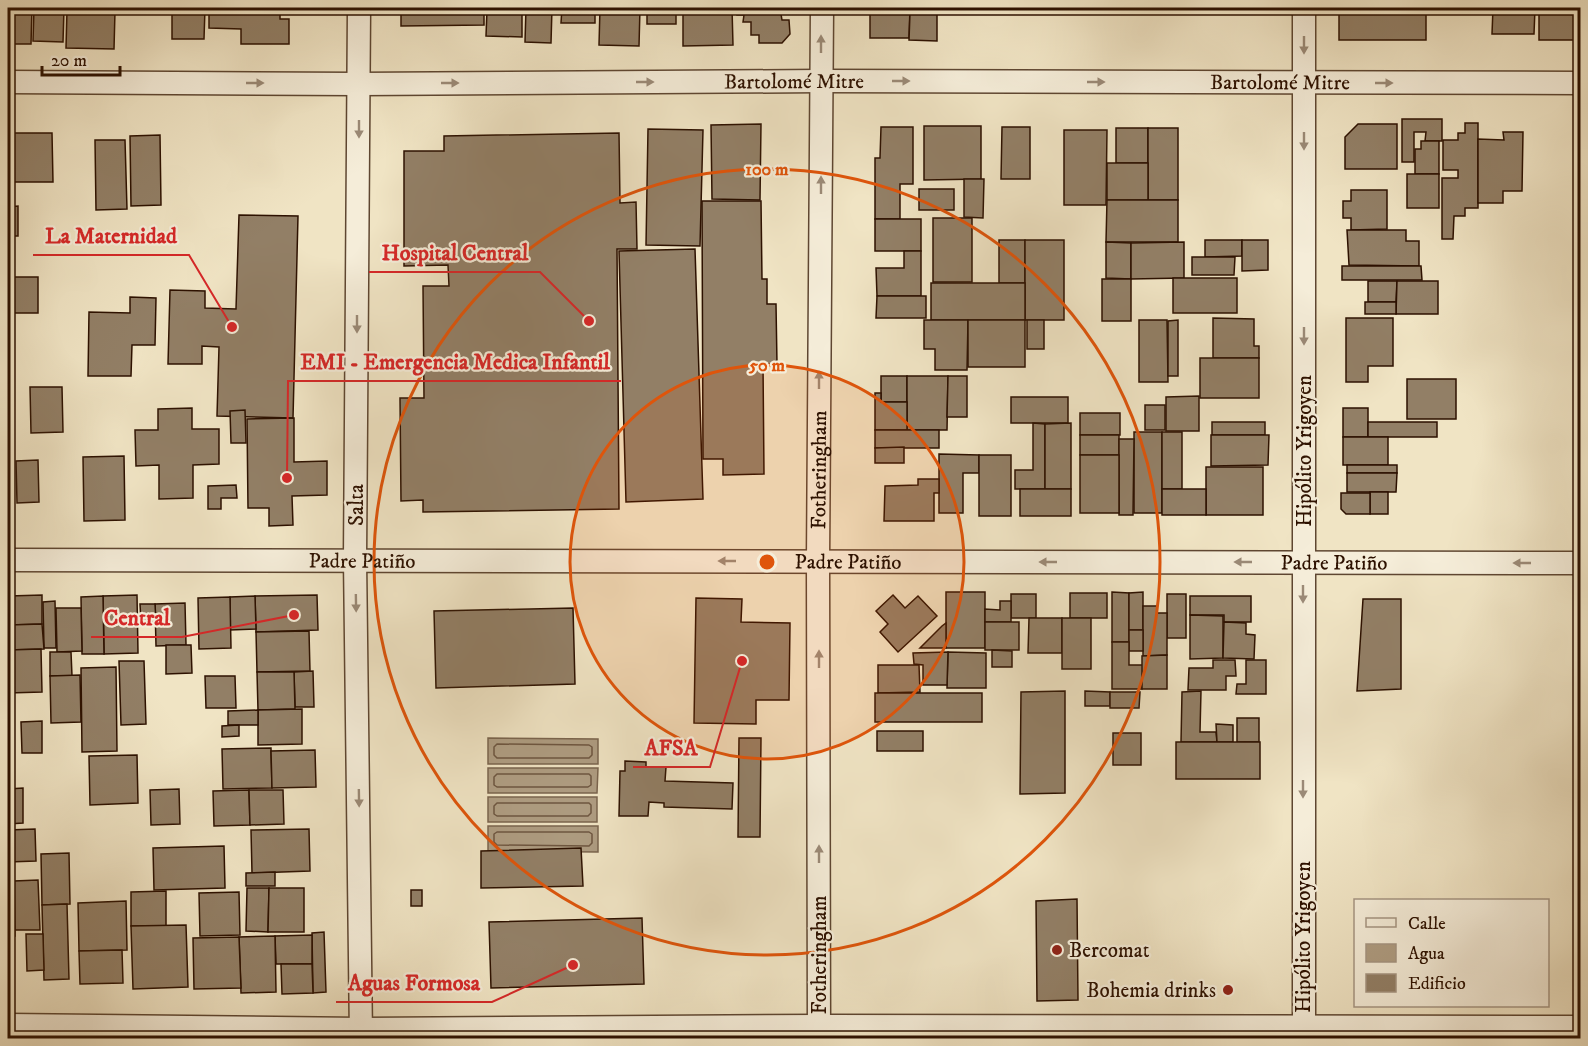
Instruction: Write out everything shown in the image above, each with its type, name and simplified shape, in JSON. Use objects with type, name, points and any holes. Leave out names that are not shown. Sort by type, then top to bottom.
[{"type":"street","name":"Salta","points":[[359,8],[356,559],[362,1034]]},
{"type":"street","name":"Fotheringham","points":[[819,1032],[818,561],[822,8]]},
{"type":"street","name":"Hipólito Yrigoyen","points":[[1304,8],[1304,1033]]},
{"type":"street","name":"Bartolomé Mitre","points":[[8,82],[1581,83]]},
{"type":"street","name":"Padre Patiño","points":[[8,560],[1581,563]]},
{"type":"street","points":[[8,1025],[362,1034],[1304,1033],[1581,1027]]},
{"type":"water","points":[[488,738],[598,739],[598,764],[488,764]]},
{"type":"water","points":[[488,768],[598,768],[597,793],[488,793]]},
{"type":"water","points":[[488,797],[597,797],[597,822],[488,822]]},
{"type":"water","points":[[488,826],[598,826],[598,852],[488,851]]},
{"type":"building","points":[[8,8],[32,8],[31,44],[8,44]]},
{"type":"building","points":[[34,8],[64,8],[63,42],[33,41]]},
{"type":"building","points":[[172,8],[205,8],[204,39],[172,39]]},
{"type":"building","points":[[209,8],[280,8],[280,19],[289,19],[289,44],[241,44],[241,29],[209,28]]},
{"type":"building","points":[[401,8],[484,8],[484,25],[401,26]]},
{"type":"building","points":[[526,8],[552,8],[551,43],[525,42]]},
{"type":"building","points":[[562,8],[595,8],[595,23],[561,23]]},
{"type":"building","points":[[600,8],[640,8],[639,46],[599,45]]},
{"type":"building","points":[[647,8],[676,8],[676,24],[647,24]]},
{"type":"building","points":[[683,8],[732,8],[733,45],[683,46]]},
{"type":"building","points":[[737,8],[791,8],[791,14],[781,14],[782,20],[789,20],[790,34],[782,43],[759,43],[759,35],[751,35],[751,22],[743,22],[744,15],[737,15]]},
{"type":"building","points":[[870,8],[910,8],[909,38],[870,38]]},
{"type":"building","points":[[1339,8],[1426,8],[1426,40],[1339,40]]},
{"type":"building","points":[[1434,8],[1489,8],[1489,13],[1434,13]]},
{"type":"building","points":[[1493,8],[1535,8],[1534,34],[1492,34]]},
{"type":"building","points":[[1539,8],[1580,8],[1580,40],[1539,40]]},
{"type":"building","points":[[67,10],[115,11],[114,49],[66,48]]},
{"type":"building","points":[[487,10],[522,11],[522,37],[486,36]]},
{"type":"building","points":[[910,13],[937,13],[937,41],[909,40]]},
{"type":"building","points":[[1402,119],[1442,119],[1442,141],[1425,141],[1426,132],[1414,132],[1414,162],[1402,162]]},
{"type":"building","points":[[1465,123],[1478,123],[1478,208],[1465,208],[1465,216],[1454,216],[1453,239],[1442,239],[1442,178],[1458,178],[1458,170],[1443,170],[1443,140],[1458,140],[1458,133],[1465,133]]},
{"type":"building","points":[[761,124],[760,200],[712,199],[711,125]]},
{"type":"building","points":[[1358,124],[1397,124],[1397,169],[1345,169],[1345,137]]},
{"type":"building","points":[[924,126],[981,126],[981,179],[924,180]]},
{"type":"building","points":[[881,127],[913,127],[913,184],[900,184],[900,219],[875,219],[875,158],[880,158]]},
{"type":"building","points":[[1002,127],[1030,127],[1030,179],[1001,179]]},
{"type":"building","points":[[1116,128],[1148,128],[1148,163],[1116,163]]},
{"type":"building","points":[[1148,128],[1178,128],[1178,200],[1148,200]]},
{"type":"building","points":[[648,129],[703,130],[700,246],[646,245]]},
{"type":"building","points":[[1064,130],[1107,130],[1106,205],[1064,205]]},
{"type":"building","points":[[1503,132],[1523,132],[1522,191],[1503,191],[1503,203],[1478,203],[1478,139],[1504,140]]},
{"type":"building","points":[[13,133],[52,133],[53,182],[13,182]]},
{"type":"building","points":[[619,133],[620,203],[636,202],[637,249],[617,249],[619,509],[423,512],[423,500],[401,501],[400,398],[424,398],[423,286],[449,286],[448,265],[404,266],[404,151],[444,151],[444,136]]},
{"type":"building","points":[[160,135],[161,205],[131,206],[130,136]]},
{"type":"building","points":[[95,140],[125,140],[127,209],[96,210]]},
{"type":"building","points":[[1421,141],[1439,141],[1439,174],[1415,174],[1415,149],[1421,149]]},
{"type":"building","points":[[1107,163],[1148,163],[1148,200],[1107,200]]},
{"type":"building","points":[[1407,174],[1439,174],[1439,208],[1407,208]]},
{"type":"building","points":[[964,179],[984,179],[983,218],[964,217]]},
{"type":"building","points":[[919,189],[954,189],[954,210],[919,210]]},
{"type":"building","points":[[1351,190],[1387,190],[1387,229],[1351,230],[1351,218],[1343,218],[1343,201],[1351,201]]},
{"type":"building","points":[[1107,200],[1178,200],[1178,242],[1106,242]]},
{"type":"building","points":[[702,201],[761,201],[762,279],[767,279],[767,304],[776,304],[777,364],[763,364],[764,474],[723,475],[723,459],[703,459]]},
{"type":"building","points":[[18,206],[18,236],[8,236],[8,207]]},
{"type":"building","points":[[239,215],[298,216],[293,418],[217,416],[219,347],[202,346],[202,364],[168,364],[170,290],[205,291],[205,308],[236,309]]},
{"type":"building","points":[[933,218],[972,218],[972,282],[933,282]]},
{"type":"building","points":[[875,219],[921,219],[921,251],[875,251]]},
{"type":"building","points":[[1347,230],[1406,230],[1406,241],[1419,241],[1419,266],[1349,265]]},
{"type":"building","points":[[999,240],[1025,240],[1025,283],[999,283]]},
{"type":"building","points":[[1025,240],[1064,240],[1064,320],[1025,320]]},
{"type":"building","points":[[1205,240],[1242,240],[1242,256],[1205,257]]},
{"type":"building","points":[[1242,240],[1268,240],[1268,270],[1242,271]]},
{"type":"building","points":[[1106,242],[1131,243],[1131,279],[1106,278]]},
{"type":"building","points":[[1184,242],[1184,278],[1131,279],[1131,243]]},
{"type":"building","points":[[695,249],[703,499],[626,502],[619,251]]},
{"type":"building","points":[[904,251],[921,251],[921,296],[877,296],[876,268],[904,268]]},
{"type":"building","points":[[1192,257],[1235,257],[1234,275],[1192,275]]},
{"type":"building","points":[[1342,266],[1421,266],[1422,280],[1342,280]]},
{"type":"building","points":[[8,277],[38,277],[38,313],[8,313]]},
{"type":"building","points":[[1173,278],[1237,278],[1237,313],[1173,313]]},
{"type":"building","points":[[1102,279],[1131,279],[1131,321],[1102,321]]},
{"type":"building","points":[[1368,281],[1397,281],[1396,302],[1368,302]]},
{"type":"building","points":[[1397,281],[1438,281],[1438,314],[1396,314]]},
{"type":"building","points":[[931,283],[1025,283],[1025,320],[931,320]]},
{"type":"building","points":[[877,296],[926,296],[926,318],[876,318]]},
{"type":"building","points":[[130,297],[156,298],[155,345],[132,345],[131,376],[88,376],[89,312],[130,313]]},
{"type":"building","points":[[1365,302],[1396,302],[1396,314],[1365,314]]},
{"type":"building","points":[[1213,318],[1254,319],[1254,346],[1259,346],[1259,358],[1213,358]]},
{"type":"building","points":[[1346,318],[1393,318],[1393,366],[1368,366],[1368,382],[1346,382]]},
{"type":"building","points":[[924,320],[968,320],[967,370],[935,370],[935,349],[924,349]]},
{"type":"building","points":[[968,320],[1025,320],[1025,367],[968,367]]},
{"type":"building","points":[[1027,320],[1044,320],[1044,349],[1027,349]]},
{"type":"building","points":[[1139,320],[1167,320],[1168,382],[1139,382]]},
{"type":"building","points":[[1178,320],[1178,376],[1168,376],[1168,321]]},
{"type":"building","points":[[1200,358],[1259,358],[1259,398],[1200,398]]},
{"type":"building","points":[[881,376],[907,376],[907,402],[881,402]]},
{"type":"building","points":[[907,376],[948,376],[947,430],[907,430]]},
{"type":"building","points":[[948,376],[967,376],[967,417],[947,417]]},
{"type":"building","points":[[1407,379],[1456,379],[1456,419],[1407,419]]},
{"type":"building","points":[[30,387],[62,387],[63,432],[31,433]]},
{"type":"building","points":[[875,393],[881,393],[881,402],[907,402],[907,430],[875,430]]},
{"type":"building","points":[[1199,396],[1199,431],[1166,431],[1166,397]]},
{"type":"building","points":[[1011,397],[1068,397],[1068,423],[1011,423]]},
{"type":"building","points":[[1145,405],[1165,405],[1165,430],[1145,430]]},
{"type":"building","points":[[192,408],[192,429],[219,429],[219,464],[193,465],[193,498],[159,499],[159,465],[136,466],[135,430],[158,430],[158,409]]},
{"type":"building","points":[[1343,408],[1368,408],[1368,437],[1343,437]]},
{"type":"building","points":[[245,410],[246,443],[231,443],[230,411]]},
{"type":"building","points":[[1080,413],[1120,413],[1120,435],[1080,435]]},
{"type":"building","points":[[8,414],[14,414],[13,505],[8,505]]},
{"type":"building","points":[[294,418],[294,462],[327,461],[327,495],[292,496],[293,525],[269,526],[269,508],[248,508],[247,419]]},
{"type":"building","points":[[1212,422],[1265,422],[1265,435],[1212,435]]},
{"type":"building","points":[[1368,422],[1437,422],[1437,437],[1368,437]]},
{"type":"building","points":[[1033,423],[1045,424],[1045,489],[1015,489],[1015,470],[1033,470]]},
{"type":"building","points":[[1071,423],[1071,489],[1045,489],[1045,424]]},
{"type":"building","points":[[875,430],[939,430],[939,448],[875,448]]},
{"type":"building","points":[[1134,432],[1162,432],[1162,513],[1134,513]]},
{"type":"building","points":[[1162,432],[1182,432],[1182,489],[1162,489]]},
{"type":"building","points":[[1080,435],[1119,435],[1119,455],[1080,455]]},
{"type":"building","points":[[1211,435],[1269,435],[1268,465],[1211,466]]},
{"type":"building","points":[[1343,437],[1388,437],[1388,465],[1343,465]]},
{"type":"building","points":[[1119,439],[1134,439],[1133,515],[1119,515]]},
{"type":"building","points":[[904,447],[904,463],[875,463],[875,448]]},
{"type":"building","points":[[939,454],[979,455],[979,473],[963,473],[963,513],[939,513]]},
{"type":"building","points":[[979,455],[1011,455],[1011,516],[979,516]]},
{"type":"building","points":[[1080,455],[1119,455],[1119,513],[1080,513]]},
{"type":"building","points":[[124,456],[125,520],[84,521],[83,457]]},
{"type":"building","points":[[38,460],[39,502],[17,503],[16,461]]},
{"type":"building","points":[[1347,465],[1397,465],[1397,473],[1347,473]]},
{"type":"building","points":[[1206,467],[1263,467],[1263,515],[1206,515]]},
{"type":"building","points":[[1347,473],[1397,473],[1396,492],[1347,492]]},
{"type":"building","points":[[918,479],[939,479],[939,493],[934,493],[934,521],[884,521],[885,486],[918,485]]},
{"type":"building","points":[[236,485],[237,498],[221,498],[221,509],[208,509],[208,486]]},
{"type":"building","points":[[1020,489],[1071,489],[1071,516],[1020,516]]},
{"type":"building","points":[[1162,489],[1206,489],[1206,515],[1162,515]]},
{"type":"building","points":[[1370,492],[1388,492],[1388,514],[1370,514]]},
{"type":"building","points":[[1341,493],[1370,493],[1370,514],[1346,514],[1341,509]]},
{"type":"building","points":[[946,592],[985,592],[985,648],[946,648]]},
{"type":"building","points":[[1112,592],[1129,593],[1129,642],[1112,642]]},
{"type":"building","points":[[1143,592],[1143,630],[1129,630],[1129,593]]},
{"type":"building","points":[[1070,593],[1107,593],[1107,618],[1070,618]]},
{"type":"building","points":[[1011,594],[1036,594],[1036,618],[1011,618]]},
{"type":"building","points":[[1167,594],[1186,594],[1186,638],[1167,638]]},
{"type":"building","points":[[42,595],[42,624],[10,625],[9,596]]},
{"type":"building","points":[[137,595],[138,653],[104,654],[103,596]]},
{"type":"building","points":[[317,595],[318,630],[256,632],[255,596]]},
{"type":"building","points":[[893,595],[905,608],[918,596],[937,616],[898,652],[880,632],[888,624],[876,611]]},
{"type":"building","points":[[103,596],[104,654],[82,654],[81,597]]},
{"type":"building","points":[[255,596],[256,629],[230,630],[230,597]]},
{"type":"building","points":[[1190,596],[1251,596],[1251,622],[1224,622],[1224,615],[1190,615]]},
{"type":"building","points":[[230,597],[231,648],[199,649],[198,598]]},
{"type":"building","points":[[696,598],[742,599],[741,622],[790,623],[789,700],[756,700],[756,724],[694,723]]},
{"type":"building","points":[[1363,599],[1401,599],[1401,689],[1357,691]]},
{"type":"building","points":[[55,601],[56,648],[44,648],[43,602]]},
{"type":"building","points":[[1000,601],[1011,601],[1011,622],[985,622],[985,609],[1000,610]]},
{"type":"building","points":[[185,603],[186,645],[156,646],[155,604]]},
{"type":"building","points":[[140,604],[155,604],[156,621],[141,622]]},
{"type":"building","points":[[1143,606],[1157,606],[1157,613],[1167,613],[1167,655],[1143,656]]},
{"type":"building","points":[[56,608],[81,608],[82,651],[57,652]]},
{"type":"building","points":[[573,608],[575,684],[436,688],[434,611]]},
{"type":"building","points":[[1190,615],[1223,616],[1223,658],[1190,659]]},
{"type":"building","points":[[1029,618],[1062,618],[1062,653],[1028,653]]},
{"type":"building","points":[[1062,618],[1091,618],[1091,669],[1062,669]]},
{"type":"building","points":[[985,622],[1019,622],[1019,650],[985,650]]},
{"type":"building","points":[[1224,622],[1246,623],[1246,634],[1255,635],[1254,659],[1223,658]]},
{"type":"building","points":[[946,623],[946,648],[920,648],[942,626]]},
{"type":"building","points":[[42,624],[44,649],[8,650],[8,625]]},
{"type":"building","points":[[1129,630],[1143,630],[1143,651],[1129,651]]},
{"type":"building","points":[[309,631],[310,671],[257,672],[256,632]]},
{"type":"building","points":[[1112,642],[1129,642],[1129,665],[1143,665],[1142,689],[1112,689]]},
{"type":"building","points":[[166,645],[191,645],[192,673],[166,674]]},
{"type":"building","points":[[41,649],[42,692],[8,693],[8,650]]},
{"type":"building","points":[[992,650],[1012,651],[1012,667],[992,667]]},
{"type":"building","points":[[50,652],[71,652],[72,676],[50,676]]},
{"type":"building","points":[[948,652],[986,653],[986,688],[947,688]]},
{"type":"building","points":[[948,652],[947,685],[923,685],[923,665],[914,664],[913,653]]},
{"type":"building","points":[[1167,655],[1167,689],[1142,689],[1142,656]]},
{"type":"building","points":[[1213,660],[1235,660],[1236,676],[1226,676],[1226,690],[1188,690],[1189,668],[1213,668]]},
{"type":"building","points":[[1246,660],[1266,660],[1266,694],[1236,694],[1237,684],[1246,684]]},
{"type":"building","points":[[119,661],[144,661],[146,724],[121,725]]},
{"type":"building","points":[[878,665],[919,665],[920,692],[878,693]]},
{"type":"building","points":[[116,667],[117,751],[82,752],[81,668]]},
{"type":"building","points":[[313,671],[314,707],[295,707],[294,672]]},
{"type":"building","points":[[257,672],[294,672],[295,709],[258,710]]},
{"type":"building","points":[[80,675],[81,722],[51,723],[50,676]]},
{"type":"building","points":[[205,676],[235,676],[236,708],[206,708]]},
{"type":"building","points":[[1065,691],[1065,793],[1020,794],[1021,692]]},
{"type":"building","points":[[1085,691],[1110,692],[1110,706],[1085,706]]},
{"type":"building","points":[[1201,691],[1200,732],[1216,732],[1217,742],[1181,742],[1182,692]]},
{"type":"building","points":[[1110,692],[1140,692],[1139,708],[1110,708]]},
{"type":"building","points":[[875,693],[982,693],[982,722],[875,722]]},
{"type":"building","points":[[302,709],[302,744],[258,745],[258,710]]},
{"type":"building","points":[[258,710],[258,725],[228,725],[228,711]]},
{"type":"building","points":[[1237,718],[1259,718],[1259,742],[1237,742]]},
{"type":"building","points":[[42,721],[42,753],[22,753],[21,722]]},
{"type":"building","points":[[1216,724],[1233,725],[1233,742],[1217,742]]},
{"type":"building","points":[[239,725],[239,736],[222,737],[222,726]]},
{"type":"building","points":[[877,731],[923,731],[923,751],[877,751]]},
{"type":"building","points":[[1113,733],[1141,733],[1141,765],[1113,765]]},
{"type":"building","points":[[739,738],[761,738],[760,837],[738,837]]},
{"type":"building","points":[[1176,742],[1260,742],[1260,779],[1176,779]]},
{"type":"building","points":[[271,748],[272,788],[223,789],[222,749]]},
{"type":"building","points":[[315,750],[316,787],[272,788],[271,751]]},
{"type":"building","points":[[137,755],[138,803],[90,805],[89,756]]},
{"type":"building","points":[[625,761],[646,762],[646,767],[666,767],[665,781],[733,783],[732,809],[664,807],[664,803],[649,802],[648,816],[619,816],[620,771],[625,771]]},
{"type":"building","points":[[23,788],[23,823],[8,824],[8,789]]},
{"type":"building","points":[[179,789],[180,824],[151,825],[150,790]]},
{"type":"building","points":[[249,790],[250,825],[214,826],[213,791]]},
{"type":"building","points":[[249,790],[283,790],[284,824],[250,825]]},
{"type":"building","points":[[35,829],[36,861],[8,862],[8,830]]},
{"type":"building","points":[[309,829],[310,871],[252,873],[251,830]]},
{"type":"building","points":[[224,846],[225,888],[154,890],[153,848]]},
{"type":"building","points":[[581,848],[583,886],[481,888],[481,851]]},
{"type":"building","points":[[69,853],[70,904],[42,905],[41,854]]},
{"type":"building","points":[[8,871],[14,871],[15,936],[8,937]]},
{"type":"building","points":[[275,872],[275,886],[246,886],[246,873]]},
{"type":"building","points":[[38,880],[40,930],[15,930],[14,881]]},
{"type":"building","points":[[247,888],[269,888],[268,932],[246,931]]},
{"type":"building","points":[[269,888],[304,888],[304,932],[268,932]]},
{"type":"building","points":[[411,890],[422,890],[422,906],[411,906]]},
{"type":"building","points":[[166,891],[166,926],[131,926],[131,892]]},
{"type":"building","points":[[239,892],[240,935],[200,936],[199,893]]},
{"type":"building","name":"Bercomat","points":[[1077,899],[1078,1000],[1037,1001],[1036,901]]},
{"type":"building","points":[[126,901],[127,950],[79,951],[78,903]]},
{"type":"building","points":[[67,904],[69,979],[44,980],[42,905]]},
{"type":"building","points":[[642,918],[644,984],[491,988],[489,922]]},
{"type":"building","points":[[186,925],[188,987],[133,989],[131,926]]},
{"type":"building","points":[[324,932],[326,992],[313,993],[312,933]]},
{"type":"building","points":[[26,934],[43,934],[44,970],[27,971]]},
{"type":"building","points":[[312,935],[312,964],[276,964],[275,936]]},
{"type":"building","points":[[275,936],[276,992],[241,993],[239,937]]},
{"type":"building","points":[[239,937],[241,988],[194,989],[193,938]]},
{"type":"building","points":[[8,945],[13,945],[14,992],[8,992]]},
{"type":"building","points":[[122,950],[123,983],[80,984],[79,951]]},
{"type":"building","points":[[281,964],[312,964],[313,993],[282,994]]},
{"type":"place","name":"Hospital Central","points":[[589,321]]},
{"type":"place","name":"La Maternidad","points":[[232,327]]},
{"type":"place","name":"EMI - Emergencia Medica Infantil","points":[[287,478]]},
{"type":"place","name":"Central","points":[[294,615]]},
{"type":"place","name":"AFSA","points":[[742,661]]},
{"type":"place","name":"Bercomat","points":[[1057,950]]},
{"type":"place","name":"Aguas Formosa","points":[[573,965]]},
{"type":"place","name":"Bohemia drinks","points":[[1228,990]]}]
